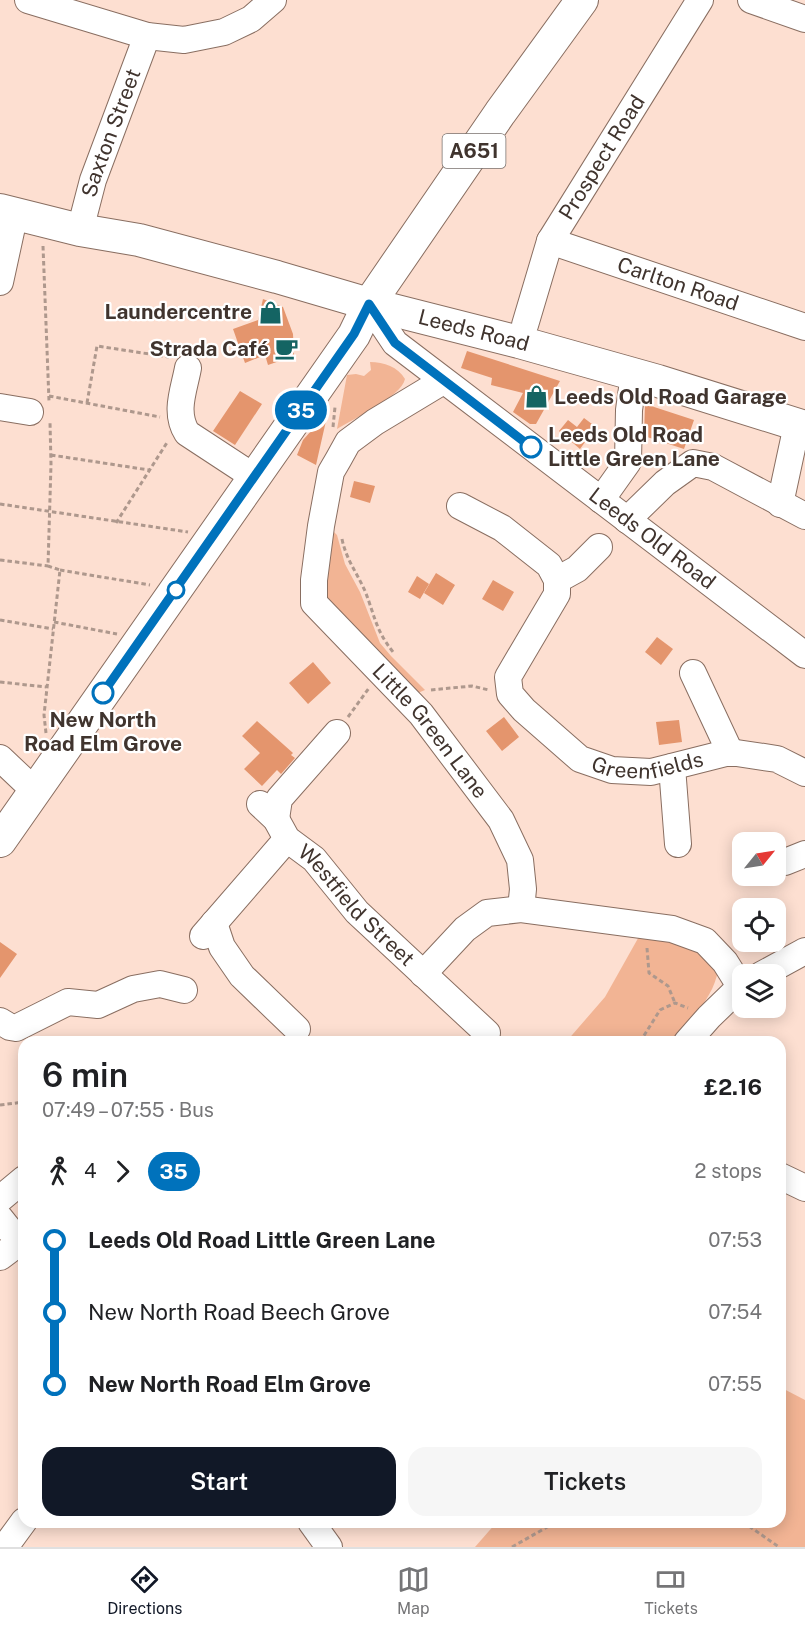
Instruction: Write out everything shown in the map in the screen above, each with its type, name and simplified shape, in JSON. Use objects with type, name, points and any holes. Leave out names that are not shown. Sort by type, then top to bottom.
[{"type":"main road","name":"A651","points":[[369,304],[500,113],[582,0]]},
{"type":"main road","name":"Leeds Road","points":[[19,214],[80,230],[139,240],[277,277],[369,304],[634,374],[801,426]]},
{"type":"main road","points":[[0,841],[354,334],[369,304]]},
{"type":"street","points":[[28,0],[147,36],[184,40],[224,32],[251,19],[273,0]]},
{"type":"street","name":"Prospect Road","points":[[525,325],[550,241],[700,0]]},
{"type":"street","points":[[752,0],[805,19]]},
{"type":"street","name":"Saxton Street","points":[[80,230],[93,180],[147,36]]},
{"type":"street","points":[[0,282],[19,214]]},
{"type":"street","name":"Carlton Road","points":[[550,241],[805,327]]},
{"type":"street","name":"Leeds Old Road","points":[[369,304],[395,343],[805,656]]},
{"type":"street","points":[[188,368],[179,412],[180,422],[187,433],[254,477]]},
{"type":"street","points":[[601,500],[628,462],[629,410],[634,374]]},
{"type":"street","name":"Little Green Lane","points":[[443,381],[375,422],[348,442],[331,472],[314,580],[314,603],[422,692],[421,714],[501,820],[519,860],[524,889],[520,909]]},
{"type":"street","points":[[0,407],[44,409]]},
{"type":"street","points":[[780,504],[801,426]]},
{"type":"street","points":[[627,520],[665,483],[693,463],[713,467],[805,516]]},
{"type":"street","points":[[460,506],[502,528],[549,565],[557,580],[557,594],[508,677],[510,694]]},
{"type":"street","points":[[557,580],[577,569],[599,547]]},
{"type":"street","points":[[693,673],[730,752]]},
{"type":"street","name":"Greenfields","points":[[510,694],[524,710],[580,759],[612,770],[651,772],[730,752],[777,759],[805,773]]},
{"type":"street","name":"Westfield Street","points":[[297,1029],[242,976],[208,930],[274,821],[279,799],[337,733]]},
{"type":"street","points":[[0,758],[43,779]]},
{"type":"street","points":[[672,767],[678,844]]},
{"type":"street","name":"Westfield Street","points":[[274,821],[314,859],[357,912],[487,1033]]},
{"type":"street","points":[[520,909],[672,929],[705,941],[732,968]]},
{"type":"street","name":"Westfield Street","points":[[423,974],[465,929],[486,913],[520,909]]},
{"type":"street","points":[[781,964],[805,951]]},
{"type":"street","points":[[0,1021],[9,1027],[16,1028],[68,1002],[98,1005],[133,988],[160,984],[184,990]]},
{"type":"street","points":[[692,1036],[732,996]]},
{"type":"street","points":[[786,1179],[805,1188]]},
{"type":"street","points":[[0,1199],[18,1184]]},
{"type":"street","points":[[0,1218],[15,1249]]},
{"type":"street","points":[[5,1547],[19,1528]]},
{"type":"street","points":[[315,1528],[329,1547]]},
{"type":"path","points":[[19,214],[51,454],[48,566]]},
{"type":"path","points":[[87,403],[97,346],[175,358],[188,368]]},
{"type":"path","points":[[338,399],[332,443],[338,460]]},
{"type":"path","points":[[44,409],[87,403],[180,422],[116,523]]},
{"type":"path","points":[[51,454],[149,470]]},
{"type":"path","points":[[0,504],[116,523],[214,535]]},
{"type":"path","points":[[323,516],[334,522],[340,532],[346,557],[365,593],[389,664],[337,733]]},
{"type":"path","points":[[0,560],[48,566],[175,590]]},
{"type":"path","points":[[43,779],[44,715],[60,570]]},
{"type":"path","points":[[0,620],[53,629]]},
{"type":"path","points":[[54,622],[142,638]]},
{"type":"path","points":[[0,681],[47,687]]},
{"type":"path","points":[[422,692],[472,686],[510,694]]},
{"type":"path","points":[[650,925],[647,945],[650,973],[668,986],[675,1003],[709,1017]]},
{"type":"path","points":[[644,1036],[660,1010],[675,1003]]},
{"type":"path","points":[[0,1105],[18,1103]]},
{"type":"path","points":[[512,1547],[545,1528]]},
{"type":"path","points":[[752,1528],[779,1547]]},
{"type":"shaded area","points":[[370,362],[390,366],[399,371],[405,379],[402,386],[386,400],[337,429],[347,375],[364,376],[371,370]]},
{"type":"shaded area","points":[[328,526],[337,535],[345,564],[360,592],[380,643],[425,690],[413,695],[325,601]]},
{"type":"shaded area","points":[[641,933],[673,941],[706,955],[718,969],[707,999],[676,1036],[571,1036],[605,997]]},
{"type":"shaded area","points":[[786,1390],[805,1400],[805,1547],[475,1547],[492,1528],[786,1528]]},
{"type":"building","points":[[263,299],[283,307],[293,334],[294,356],[268,365],[265,355],[245,363],[233,329],[258,320]]},
{"type":"building","points":[[467,351],[560,381],[536,424],[530,424],[513,412],[523,393],[491,385],[492,378],[461,368]]},
{"type":"building","points":[[240,391],[262,404],[235,445],[213,431]]},
{"type":"building","points":[[645,404],[694,420],[684,449],[644,436]]},
{"type":"building","points":[[328,412],[316,465],[297,455],[303,440]]},
{"type":"building","points":[[584,418],[596,427],[580,449],[559,431],[568,420],[577,427]]},
{"type":"building","points":[[354,481],[375,486],[370,503],[350,497]]},
{"type":"building","points":[[436,573],[455,585],[443,605],[424,593]]},
{"type":"building","points":[[417,576],[429,584],[420,599],[408,592]]},
{"type":"building","points":[[493,580],[514,592],[503,611],[482,599]]},
{"type":"building","points":[[657,637],[673,649],[661,665],[645,652]]},
{"type":"building","points":[[313,662],[331,683],[308,704],[289,683]]},
{"type":"building","points":[[504,717],[519,737],[502,751],[486,731]]},
{"type":"building","points":[[679,720],[682,742],[659,745],[656,722]]},
{"type":"building","points":[[257,721],[293,753],[291,755],[295,758],[281,774],[277,770],[262,786],[244,769],[260,753],[242,736]]},
{"type":"building","points":[[0,942],[17,954],[0,978]]},
{"type":"bus line","name":"35","points":[[103,693],[354,334],[369,304],[395,343],[531,447]]},
{"type":"place","name":"Laundercentre","points":[[270,312]]},
{"type":"place","name":"Strada Café","points":[[287,349]]},
{"type":"place","name":"Leeds Old Road Garage","points":[[536,397]]},
{"type":"place","name":"Leeds Old Road Little Green Lane","points":[[531,447]]},
{"type":"place","name":"New North Road Elm Grove","points":[[103,693]]}]
